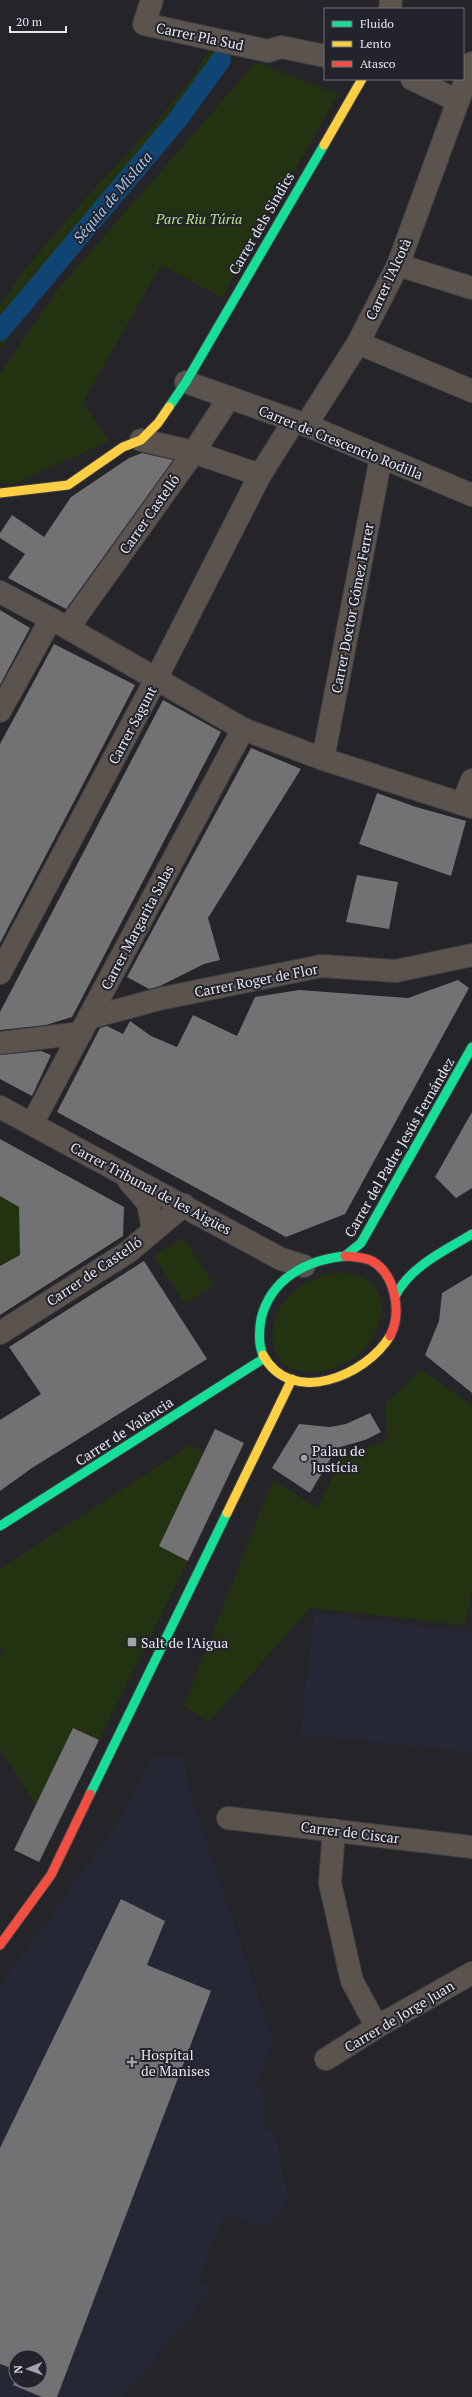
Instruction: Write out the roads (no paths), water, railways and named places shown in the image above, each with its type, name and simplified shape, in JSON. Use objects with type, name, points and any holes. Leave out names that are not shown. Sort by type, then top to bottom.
[{"type":"main road","name":"Carrer dels Sindics","points":[[141,440],[158,422],[186,382],[361,80]]},
{"type":"main road","points":[[0,493],[68,485],[123,447],[141,440]]},
{"type":"main road","name":"Carrer del Padre Jesús Fernández","points":[[345,1256],[361,1243],[472,1047]]},
{"type":"main road","points":[[395,1296],[399,1287],[421,1266],[472,1234]]},
{"type":"main road","points":[[345,1256],[361,1258],[376,1265],[391,1282],[395,1296],[396,1318],[393,1331],[371,1361],[358,1370],[319,1382],[292,1380],[276,1371],[263,1359],[258,1335],[266,1304],[276,1288],[304,1266],[315,1261],[345,1256]]},
{"type":"main road","name":"Carrer de València","points":[[1,1523],[263,1359]]},
{"type":"main road","points":[[0,1945],[51,1874],[292,1380]]},
{"type":"street","name":"Carrer Pla Sud","points":[[152,0],[144,24],[268,51],[281,47],[324,56]]},
{"type":"street","name":"Carrer l'Alcotà","points":[[300,423],[358,343],[398,265],[472,63]]},
{"type":"street","points":[[414,80],[458,101]]},
{"type":"street","points":[[398,265],[472,288]]},
{"type":"street","points":[[358,343],[472,391]]},
{"type":"street","name":"Carrer de Crescencio Rodilla","points":[[186,382],[300,423],[472,495]]},
{"type":"street","name":"Carrer Castelló","points":[[0,711],[60,624],[193,452],[229,398]]},
{"type":"street","name":"Carrer Sagunt","points":[[0,973],[156,679],[260,475],[300,423]]},
{"type":"street","points":[[141,440],[193,452],[260,475]]},
{"type":"street","name":"Carrer Doctor Gómez Ferrer","points":[[323,759],[382,457]]},
{"type":"street","points":[[0,592],[60,624],[243,729],[323,759],[467,805],[472,780]]},
{"type":"street","name":"Carrer Margarita Salas","points":[[32,1124],[243,729]]},
{"type":"street","name":"Carrer Roger de Flor","points":[[0,1043],[85,1026],[159,999],[321,966],[396,971],[472,955]]},
{"type":"street","name":"Carrer Tribunal de les Aigües","points":[[0,1107],[184,1205],[281,1259],[304,1266]]},
{"type":"street","points":[[122,1172],[148,1203],[153,1229]]},
{"type":"street","name":"Carrer de Castelló","points":[[0,1333],[128,1252],[153,1229],[184,1205]]},
{"type":"street","name":"Carrer de Ciscar","points":[[228,1818],[472,1847]]},
{"type":"street","points":[[334,1830],[330,1883],[352,1981],[377,2027]]},
{"type":"street","name":"Carrer de Jorge Juan","points":[[326,2059],[377,2027],[472,1973]]},
{"type":"waterway","name":"Séquia de Mislata","points":[[0,331],[178,119],[221,60]]},
{"type":"place","name":"Palau de Justícia","points":[[304,1458]]},
{"type":"place","name":"Salt de l'Aigua","points":[[132,1642]]},
{"type":"place","name":"Hospital de Manises","points":[[132,2062]]},
{"type":"park label","name":"Parc Riu Túria","points":[[199,218]]}]
